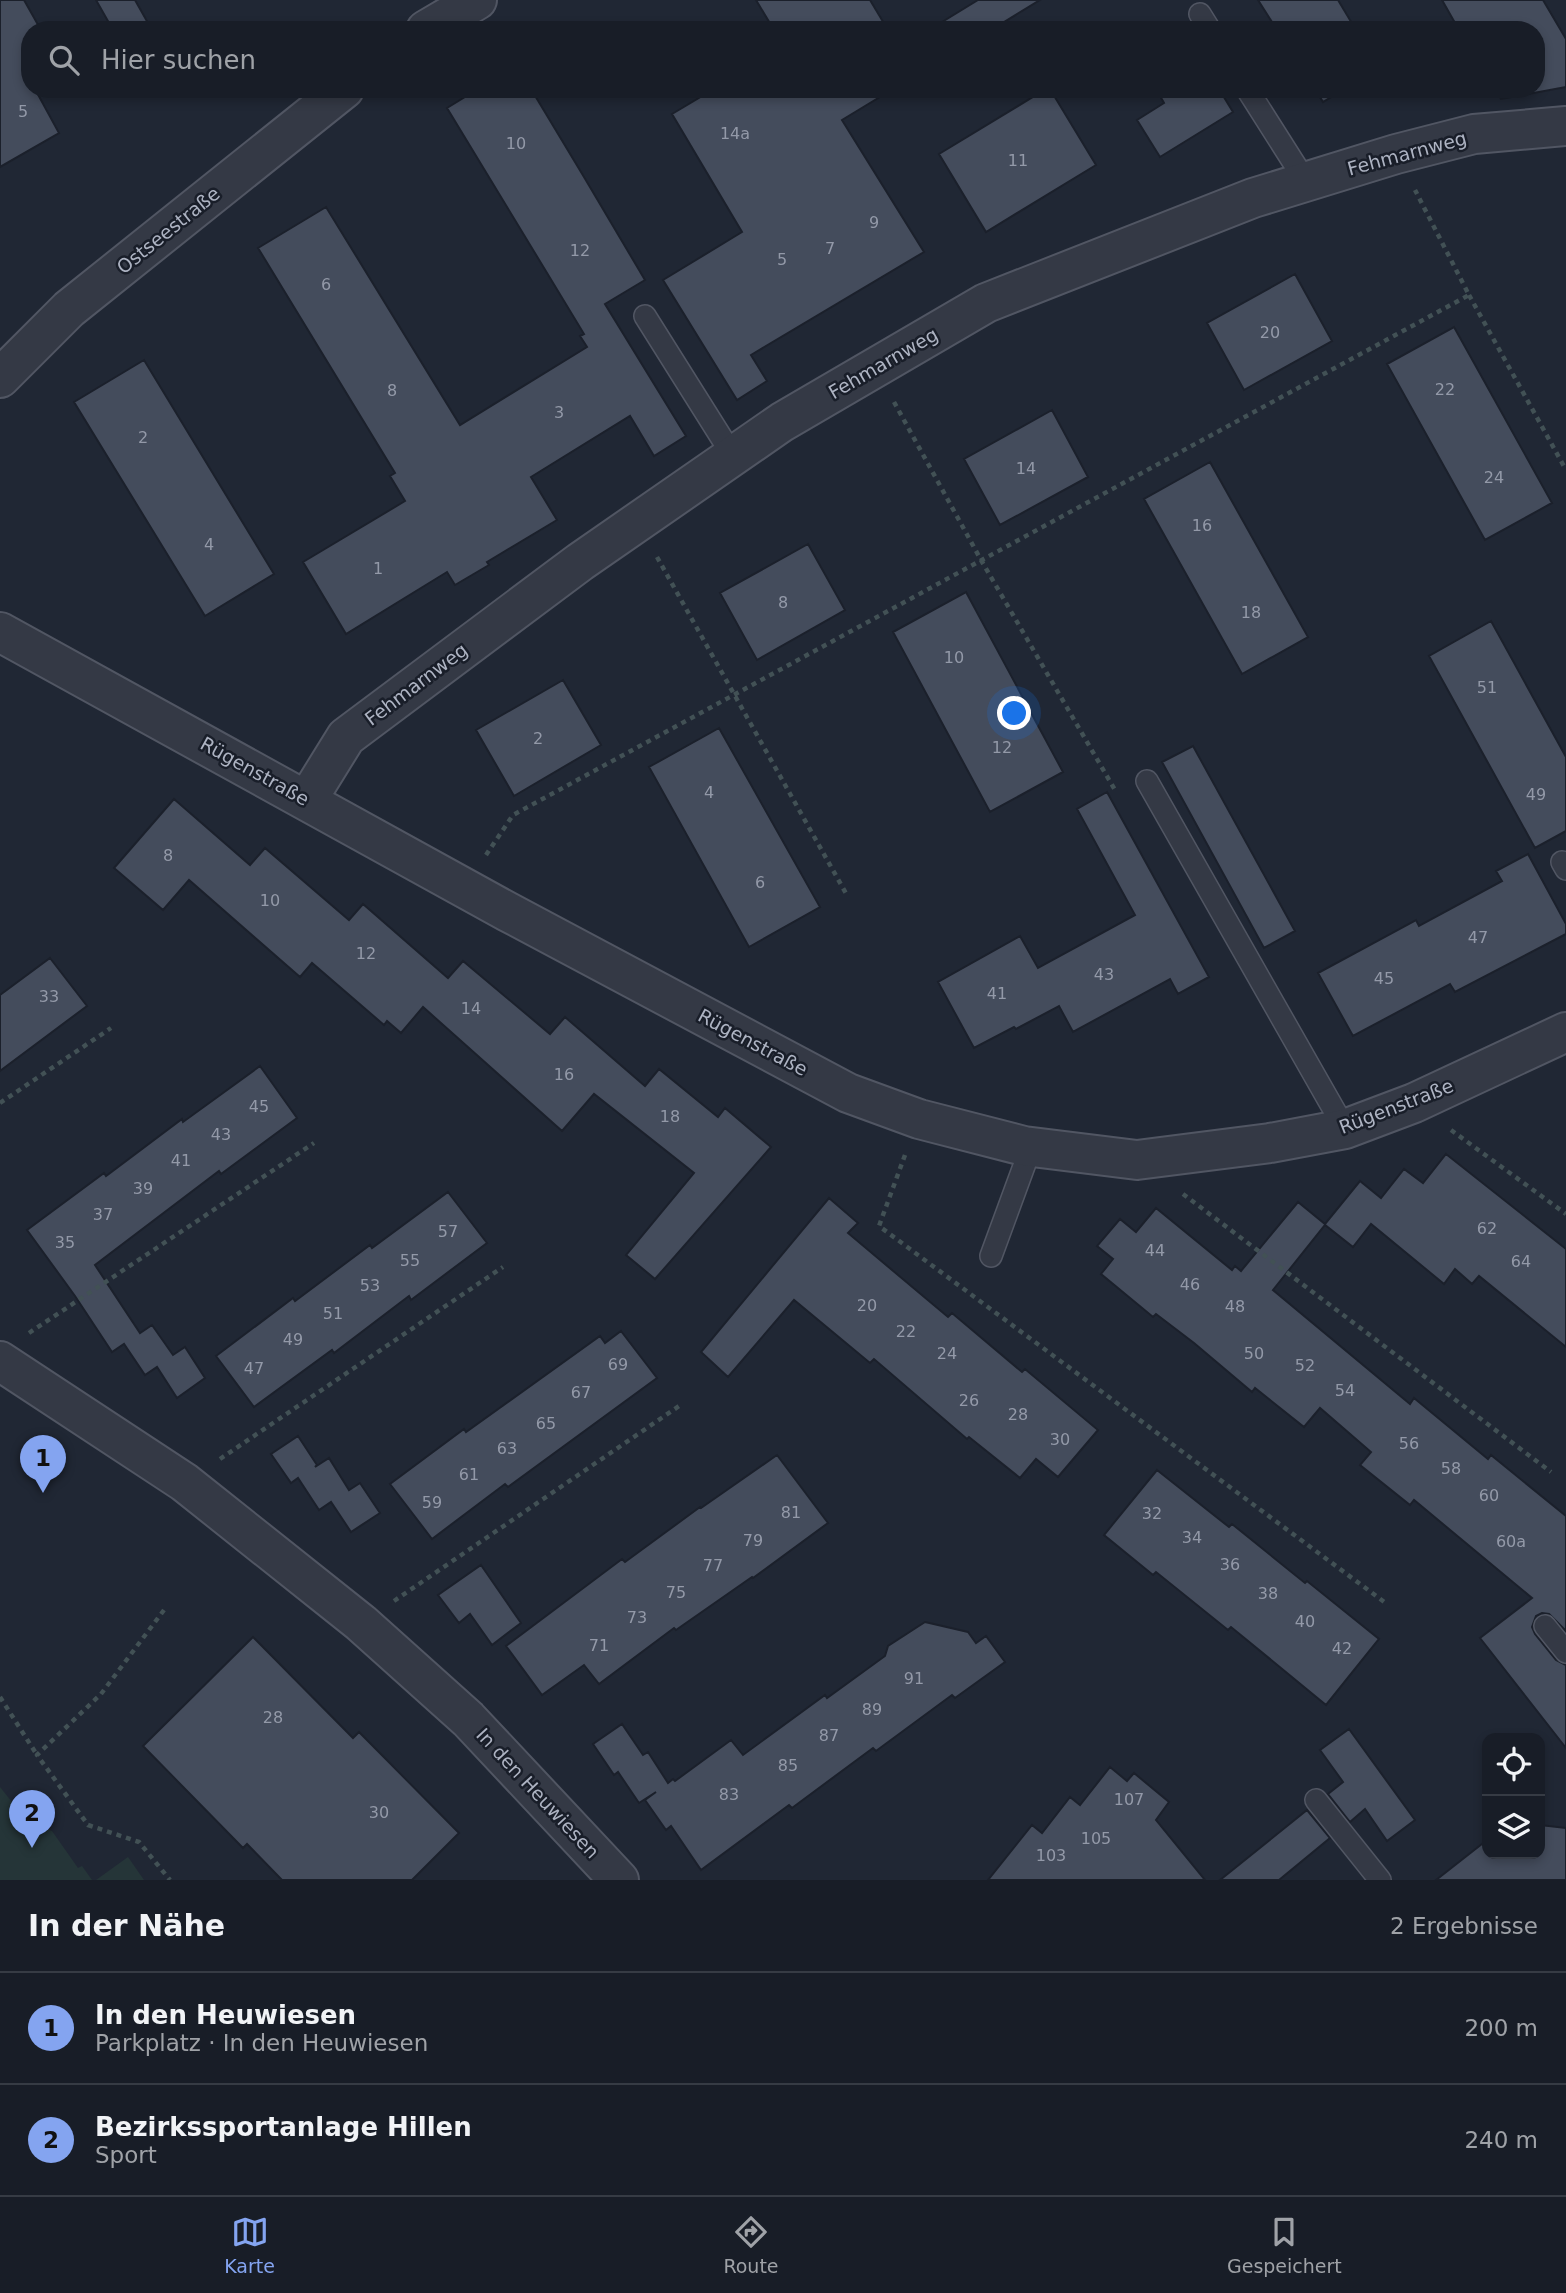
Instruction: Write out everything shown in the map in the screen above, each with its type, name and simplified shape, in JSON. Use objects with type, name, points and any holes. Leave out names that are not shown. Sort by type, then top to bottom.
[{"type":"street","points":[[441,21],[477,0]]},
{"type":"street","name":"Ostseestraße","points":[[0,378],[69,309],[333,98]]},
{"type":"street","name":"Fehmarnweg","points":[[307,800],[346,737],[569,570],[782,422],[986,303],[1253,198],[1396,154],[1475,134],[1566,126]]},
{"type":"street","name":"Rügenstraße","points":[[0,632],[465,888],[848,1093],[919,1119],[1031,1147],[1137,1160],[1270,1143],[1345,1129],[1414,1102],[1566,1032]]},
{"type":"street","name":"In den Heuwiesen","points":[[12,1349],[361,1623],[468,1719],[619,1880]]},
{"type":"lane","points":[[1253,98],[1306,182]]},
{"type":"lane","points":[[645,316],[733,456]]},
{"type":"lane","points":[[1147,781],[1345,1129]]},
{"type":"lane","points":[[991,1256],[1031,1147]]},
{"type":"lane","points":[[1545,1626],[1566,1652]]},
{"type":"lane","points":[[1316,1800],[1380,1880]]},
{"type":"path","points":[[1396,154],[1469,295],[1566,470]]},
{"type":"path","points":[[465,888],[513,815],[1469,295]]},
{"type":"path","points":[[875,368],[981,560],[1118,796],[1147,781]]},
{"type":"path","points":[[637,523],[848,897]]},
{"type":"path","points":[[0,1103],[111,1028]]},
{"type":"path","points":[[1414,1102],[1566,1214]]},
{"type":"path","points":[[919,1119],[879,1226],[1387,1605]]},
{"type":"path","points":[[12,1349],[314,1143]]},
{"type":"path","points":[[1137,1160],[1551,1472]]},
{"type":"path","points":[[184,1482],[503,1267]]},
{"type":"path","points":[[361,1623],[682,1404]]},
{"type":"path","points":[[37,1755],[101,1694],[164,1610]]},
{"type":"path","points":[[0,1697],[37,1755],[88,1825],[139,1842],[170,1880]]},
{"type":"shaded area","points":[[0,1787],[28,1822],[52,1831],[78,1868],[82,1866],[92,1880],[0,1880]]},
{"type":"shaded area","points":[[128,1857],[144,1880],[96,1880]]},
{"type":"building","points":[[0,0],[24,0],[36,21],[21,21],[21,98],[40,98],[59,133],[0,167]]},
{"type":"building","points":[[96,0],[135,0],[147,21],[108,21]]},
{"type":"building","points":[[756,0],[870,0],[883,21],[769,21]]},
{"type":"building","points":[[978,0],[1040,0],[1006,21],[944,21]]},
{"type":"building","points":[[1258,0],[1338,0],[1351,21],[1271,21]]},
{"type":"building","points":[[1442,0],[1543,0],[1566,39],[1566,87],[1545,91],[1545,21],[1454,21]]},
{"type":"building","points":[[463,98],[536,98],[645,280],[605,304],[686,436],[654,456],[630,416],[531,477],[557,520],[487,562],[489,565],[455,585],[447,572],[346,634],[303,562],[405,501],[390,476],[395,473],[258,248],[326,207],[460,425],[587,347],[580,336],[584,334],[447,108]]},
{"type":"building","points":[[699,98],[878,98],[842,120],[924,252],[751,355],[767,381],[737,400],[663,280],[742,232],[672,114]]},
{"type":"building","points":[[1031,98],[1055,98],[1096,165],[986,232],[939,154]]},
{"type":"building","points":[[1161,98],[1224,98],[1233,112],[1160,157],[1137,120],[1164,103]]},
{"type":"building","points":[[1295,274],[1332,341],[1244,390],[1207,323]]},
{"type":"building","points":[[1454,327],[1552,503],[1485,540],[1387,364]]},
{"type":"building","points":[[144,360],[274,574],[205,616],[74,402]]},
{"type":"building","points":[[1052,410],[1088,477],[1000,525],[964,459]]},
{"type":"building","points":[[1210,462],[1308,637],[1242,674],[1144,499]]},
{"type":"building","points":[[808,544],[845,610],[757,660],[720,593]]},
{"type":"building","points":[[966,592],[1063,772],[990,812],[893,632]]},
{"type":"building","points":[[1491,621],[1566,757],[1566,831],[1535,848],[1429,656]]},
{"type":"building","points":[[563,680],[601,745],[514,796],[476,730]]},
{"type":"building","points":[[719,728],[820,907],[749,947],[649,767]]},
{"type":"building","points":[[1193,746],[1295,931],[1264,948],[1162,762]]},
{"type":"building","points":[[1107,792],[1209,977],[1178,994],[1170,979],[1073,1032],[1059,1006],[974,1048],[938,982],[1020,936],[1038,968],[1135,915],[1077,809]]},
{"type":"building","points":[[174,799],[250,865],[265,848],[349,920],[363,904],[448,978],[463,961],[550,1034],[565,1017],[645,1086],[659,1069],[718,1117],[725,1108],[771,1147],[655,1279],[626,1255],[694,1173],[594,1094],[562,1131],[423,1007],[401,1033],[387,1021],[384,1025],[312,963],[300,977],[189,880],[163,910],[114,868]]},
{"type":"building","points":[[1528,854],[1566,924],[1566,934],[1455,992],[1450,984],[1353,1036],[1318,973],[1416,920],[1419,926],[1502,881],[1496,871]]},
{"type":"building","points":[[50,958],[87,1006],[0,1071],[0,995]]},
{"type":"building","points":[[260,1066],[297,1118],[221,1174],[219,1171],[95,1265],[140,1333],[152,1325],[173,1355],[185,1347],[205,1378],[177,1398],[157,1367],[145,1375],[124,1344],[112,1352],[27,1230],[104,1173],[106,1176],[182,1119],[183,1122]]},
{"type":"building","points":[[1446,1154],[1566,1249],[1566,1347],[1479,1276],[1472,1284],[1455,1269],[1444,1284],[1371,1224],[1353,1247],[1325,1225],[1273,1290],[1410,1404],[1414,1398],[1488,1459],[1491,1455],[1566,1516],[1566,1631],[1549,1614],[1542,1613],[1536,1616],[1532,1627],[1556,1660],[1566,1665],[1566,1748],[1480,1638],[1532,1598],[1414,1500],[1410,1505],[1360,1465],[1371,1452],[1320,1408],[1304,1427],[1255,1388],[1252,1392],[1194,1343],[1156,1314],[1153,1317],[1101,1274],[1113,1259],[1097,1246],[1120,1219],[1136,1232],[1156,1208],[1232,1270],[1235,1266],[1241,1271],[1298,1202],[1325,1224],[1360,1181],[1381,1198],[1404,1169],[1423,1183]]},
{"type":"building","points":[[448,1192],[487,1243],[411,1300],[409,1296],[334,1353],[332,1350],[254,1407],[216,1356],[293,1298],[295,1301]]},
{"type":"building","points":[[829,1198],[858,1223],[848,1233],[948,1317],[952,1313],[1022,1372],[1025,1369],[1098,1430],[1058,1477],[1036,1459],[1020,1478],[969,1437],[967,1439],[874,1359],[870,1363],[794,1300],[728,1377],[701,1352]]},
{"type":"building","points":[[621,1331],[657,1378],[508,1487],[505,1484],[432,1539],[390,1484],[464,1429],[466,1432],[600,1336],[605,1343]]},
{"type":"building","points":[[298,1436],[317,1465],[315,1467],[329,1458],[349,1490],[360,1483],[380,1513],[351,1532],[331,1502],[319,1510],[298,1478],[291,1483],[271,1454]]},
{"type":"building","points":[[777,1455],[828,1523],[753,1578],[676,1630],[674,1628],[599,1684],[584,1665],[542,1695],[506,1646],[622,1559],[625,1562]]},
{"type":"building","points":[[1157,1470],[1229,1527],[1232,1524],[1305,1583],[1307,1581],[1379,1639],[1326,1705],[1231,1627],[1228,1630],[1156,1572],[1153,1575],[1104,1535]]},
{"type":"building","points":[[481,1565],[521,1623],[492,1645],[470,1614],[459,1623],[438,1595]]},
{"type":"building","points":[[925,1622],[968,1632],[976,1643],[986,1636],[1005,1662],[955,1698],[952,1695],[876,1751],[873,1748],[792,1808],[789,1805],[701,1870],[671,1826],[666,1830],[645,1800],[656,1792],[639,1803],[618,1772],[614,1775],[593,1744],[622,1724],[643,1755],[648,1752],[668,1783],[673,1779],[675,1781],[731,1740],[743,1755],[825,1695],[827,1698],[885,1656],[888,1646]]},
{"type":"building","points":[[253,1637],[353,1738],[359,1732],[459,1833],[412,1880],[282,1880],[247,1844],[243,1848],[143,1746]]},
{"type":"building","points":[[1349,1729],[1415,1820],[1387,1841],[1365,1809],[1350,1822],[1328,1794],[1343,1782],[1320,1750]]},
{"type":"building","points":[[1110,1767],[1127,1781],[1134,1773],[1169,1802],[1156,1820],[1205,1880],[988,1880],[1032,1825],[1042,1833],[1070,1797],[1080,1805]]},
{"type":"building","points":[[1307,1810],[1330,1838],[1279,1880],[1220,1880]]},
{"type":"building","points":[[1545,1826],[1566,1828],[1566,1880],[1436,1880],[1482,1844],[1482,1859],[1545,1859]]},
{"type":"place","name":"In den Heuwiesen","points":[[43,1493]]},
{"type":"place","name":"Bezirkssportanlage Hillen","points":[[32,1848]]}]
